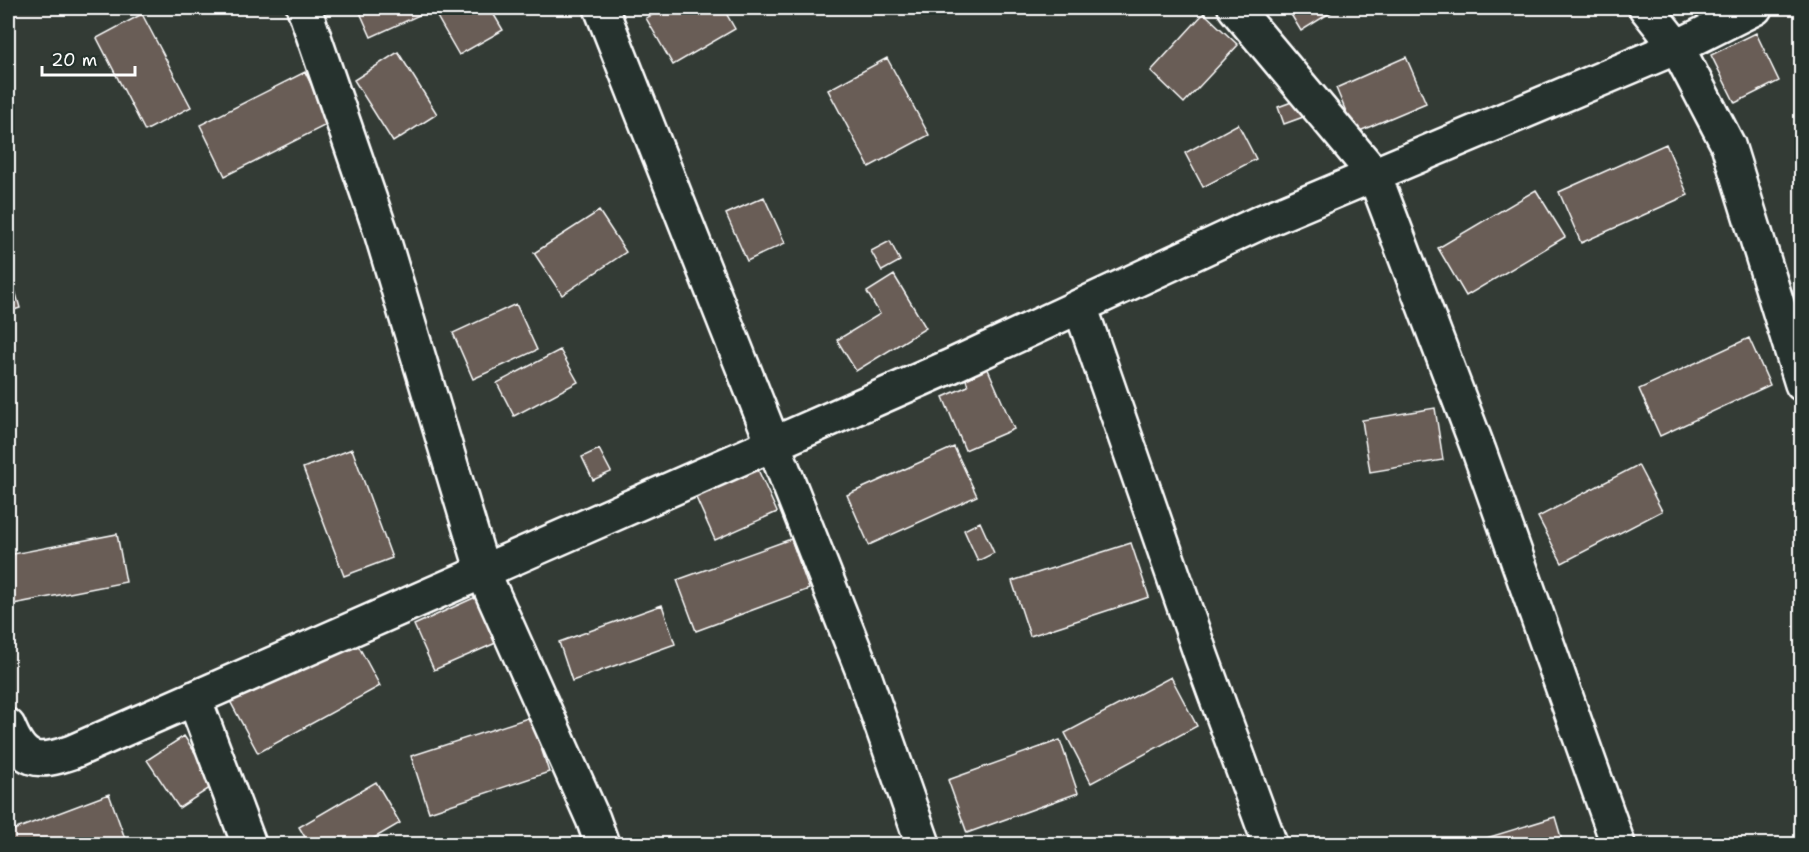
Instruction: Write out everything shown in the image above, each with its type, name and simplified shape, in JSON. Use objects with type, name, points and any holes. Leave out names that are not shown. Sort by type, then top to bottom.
[{"type":"street","points":[[304,8],[381,232],[483,572],[589,808],[602,844]]},
{"type":"street","points":[[601,8],[862,669],[923,844]]},
{"type":"street","points":[[1235,8],[1374,174],[1479,451],[1618,844]]},
{"type":"street","points":[[1646,8],[1677,47],[1728,146],[1802,384]]},
{"type":"street","points":[[8,726],[14,742],[27,755],[40,760],[54,758],[951,366],[1249,228],[1677,47],[1755,8]]},
{"type":"street","points":[[1080,306],[1198,647],[1270,844]]},
{"type":"street","points":[[194,698],[249,844]]},
{"type":"building","points":[[358,8],[424,8],[426,12],[371,37]]},
{"type":"building","points":[[432,8],[490,8],[503,30],[459,55]]},
{"type":"building","points":[[665,8],[723,8],[735,29],[673,65],[646,18]]},
{"type":"building","points":[[1287,8],[1338,8],[1301,31]]},
{"type":"building","points":[[1204,13],[1238,45],[1184,103],[1151,71]]},
{"type":"building","points":[[142,14],[191,107],[145,131],[97,38]]},
{"type":"building","points":[[1756,33],[1779,81],[1735,103],[1711,55]]},
{"type":"building","points":[[398,52],[437,114],[393,142],[354,80]]},
{"type":"building","points":[[1406,57],[1426,103],[1355,133],[1336,88]]},
{"type":"building","points":[[887,58],[929,135],[869,167],[828,90]]},
{"type":"building","points":[[305,72],[330,123],[225,176],[200,125]]},
{"type":"building","points":[[1300,99],[1306,116],[1284,124],[1278,107]]},
{"type":"building","points":[[1238,124],[1256,159],[1203,187],[1185,153]]},
{"type":"building","points":[[1666,144],[1688,195],[1581,243],[1559,192]]},
{"type":"building","points":[[1536,190],[1565,237],[1466,296],[1438,248]]},
{"type":"building","points":[[764,197],[785,243],[747,261],[726,214]]},
{"type":"building","points":[[599,211],[626,252],[562,295],[534,253]]},
{"type":"building","points":[[890,241],[900,261],[882,271],[871,251]]},
{"type":"building","points":[[8,265],[20,308],[8,312]]},
{"type":"building","points":[[894,275],[926,328],[856,371],[837,340],[880,314],[867,292]]},
{"type":"building","points":[[516,304],[537,350],[473,379],[453,333]]},
{"type":"building","points":[[1749,338],[1770,385],[1660,436],[1639,389]]},
{"type":"building","points":[[560,350],[578,382],[514,416],[497,383]]},
{"type":"building","points":[[987,367],[1014,429],[965,450],[943,397],[968,386],[965,376]]},
{"type":"building","points":[[1435,408],[1443,460],[1370,472],[1362,420]]},
{"type":"building","points":[[954,447],[977,496],[869,545],[847,495]]},
{"type":"building","points":[[352,449],[392,558],[344,576],[303,468]]},
{"type":"building","points":[[599,449],[611,472],[593,480],[582,457]]},
{"type":"building","points":[[755,463],[777,512],[715,540],[693,491]]},
{"type":"building","points":[[1638,465],[1662,511],[1562,563],[1538,517]]},
{"type":"building","points":[[980,522],[994,553],[978,561],[964,530]]},
{"type":"building","points":[[117,534],[126,582],[8,605],[8,555]]},
{"type":"building","points":[[791,539],[809,589],[696,631],[677,580]]},
{"type":"building","points":[[1131,543],[1149,597],[1030,636],[1012,581]]},
{"type":"building","points":[[478,596],[498,642],[434,670],[414,625]]},
{"type":"building","points":[[662,605],[675,644],[572,681],[559,642]]},
{"type":"building","points":[[352,634],[380,686],[258,753],[230,701]]},
{"type":"building","points":[[1171,677],[1197,726],[1091,783],[1065,733]]},
{"type":"building","points":[[531,717],[549,772],[429,812],[411,756]]},
{"type":"building","points":[[184,736],[216,784],[179,808],[147,760]]},
{"type":"building","points":[[1060,740],[1078,793],[967,833],[948,780]]},
{"type":"building","points":[[376,782],[400,823],[364,844],[309,844],[299,827]]},
{"type":"building","points":[[109,794],[127,844],[8,844],[8,832]]},
{"type":"building","points":[[1555,817],[1563,844],[1470,843]]}]
